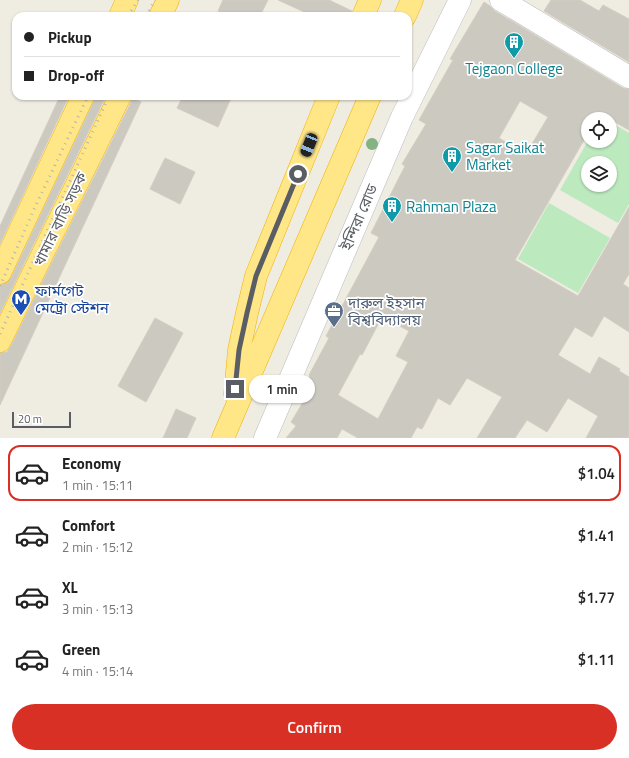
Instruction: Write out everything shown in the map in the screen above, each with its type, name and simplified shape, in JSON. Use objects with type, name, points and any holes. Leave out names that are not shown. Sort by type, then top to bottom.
[{"type":"highway","points":[[122,12],[127,0]]},
{"type":"highway","points":[[162,12],[168,0]]},
{"type":"highway","points":[[365,12],[370,0]]},
{"type":"highway","points":[[407,12],[412,0]]},
{"type":"highway","points":[[0,273],[81,100]]},
{"type":"highway","name":"খামার বাড়ি সড়ক","points":[[0,342],[118,100]]},
{"type":"highway","points":[[233,415],[239,350],[256,276],[328,100]]},
{"type":"highway","points":[[223,438],[368,100]]},
{"type":"street","name":"ইন্দিরা রোড","points":[[412,97],[460,0]]},
{"type":"street","points":[[501,0],[629,77]]},
{"type":"street","name":"ইন্দিরা রোড","points":[[265,438],[410,100]]},
{"type":"green space","points":[[617,126],[629,133],[629,204],[618,223],[560,190],[584,148],[617,148]]},
{"type":"green space","points":[[549,203],[610,238],[578,293],[518,259]]},
{"type":"building","points":[[223,0],[268,0],[262,12],[218,11]]},
{"type":"building","points":[[278,0],[329,0],[352,11],[352,12],[304,12]]},
{"type":"building","points":[[551,0],[580,0],[599,11],[603,5],[629,19],[629,62],[544,11]]},
{"type":"building","points":[[484,2],[495,11],[623,88],[629,89],[629,130],[617,123],[617,112],[581,112],[581,145],[515,260],[578,296],[629,207],[629,274],[623,284],[629,288],[629,332],[604,316],[592,337],[575,327],[558,355],[590,374],[599,357],[620,369],[619,371],[629,377],[629,438],[586,438],[598,416],[568,398],[547,432],[527,420],[515,438],[477,438],[502,397],[467,378],[450,405],[438,398],[422,429],[417,427],[411,438],[358,438],[342,429],[337,438],[286,438],[296,426],[291,422],[305,399],[299,395],[329,338],[326,336],[379,237],[371,233],[405,166],[402,164],[426,124],[419,120],[453,60],[450,59]],"holes":[[[520,101],[548,117],[526,154],[499,138]],[[382,317],[409,331],[396,356],[408,362],[378,419],[338,395],[360,354],[362,355]]]},
{"type":"building","points":[[58,100],[67,100],[0,244],[0,226]]},
{"type":"building","points":[[104,100],[0,313],[0,285],[7,283],[11,278],[94,101]]},
{"type":"building","points":[[132,100],[136,100],[141,102],[0,405],[0,353],[7,352],[11,346]]},
{"type":"building","points":[[181,100],[230,100],[218,127],[177,108]]},
{"type":"building","points":[[165,158],[195,172],[180,204],[150,189]]},
{"type":"building","points":[[155,318],[183,333],[146,402],[118,386]]},
{"type":"building","points":[[176,409],[196,418],[187,438],[163,438]]},
{"type":"railway","points":[[130,12],[138,0]]},
{"type":"railway","points":[[148,12],[155,0]]},
{"type":"railway","points":[[0,286],[36,205],[86,100]]},
{"type":"railway","points":[[0,334],[107,100]]},
{"type":"place","name":"Tejgaon College","points":[[514,59]]},
{"type":"place","name":"Sagar Saikat Market","points":[[452,173]]},
{"type":"place","name":"Rahman Plaza","points":[[392,223]]},
{"type":"place","name":"ফার্মগেট মেট্রো স্টেশন","points":[[21,316]]},
{"type":"place","name":"দারুল ইহসান বিশ্ববিদ্যালয়","points":[[334,328]]},
{"type":"route","points":[[235,389],[239,350],[256,276],[298,174]]}]
